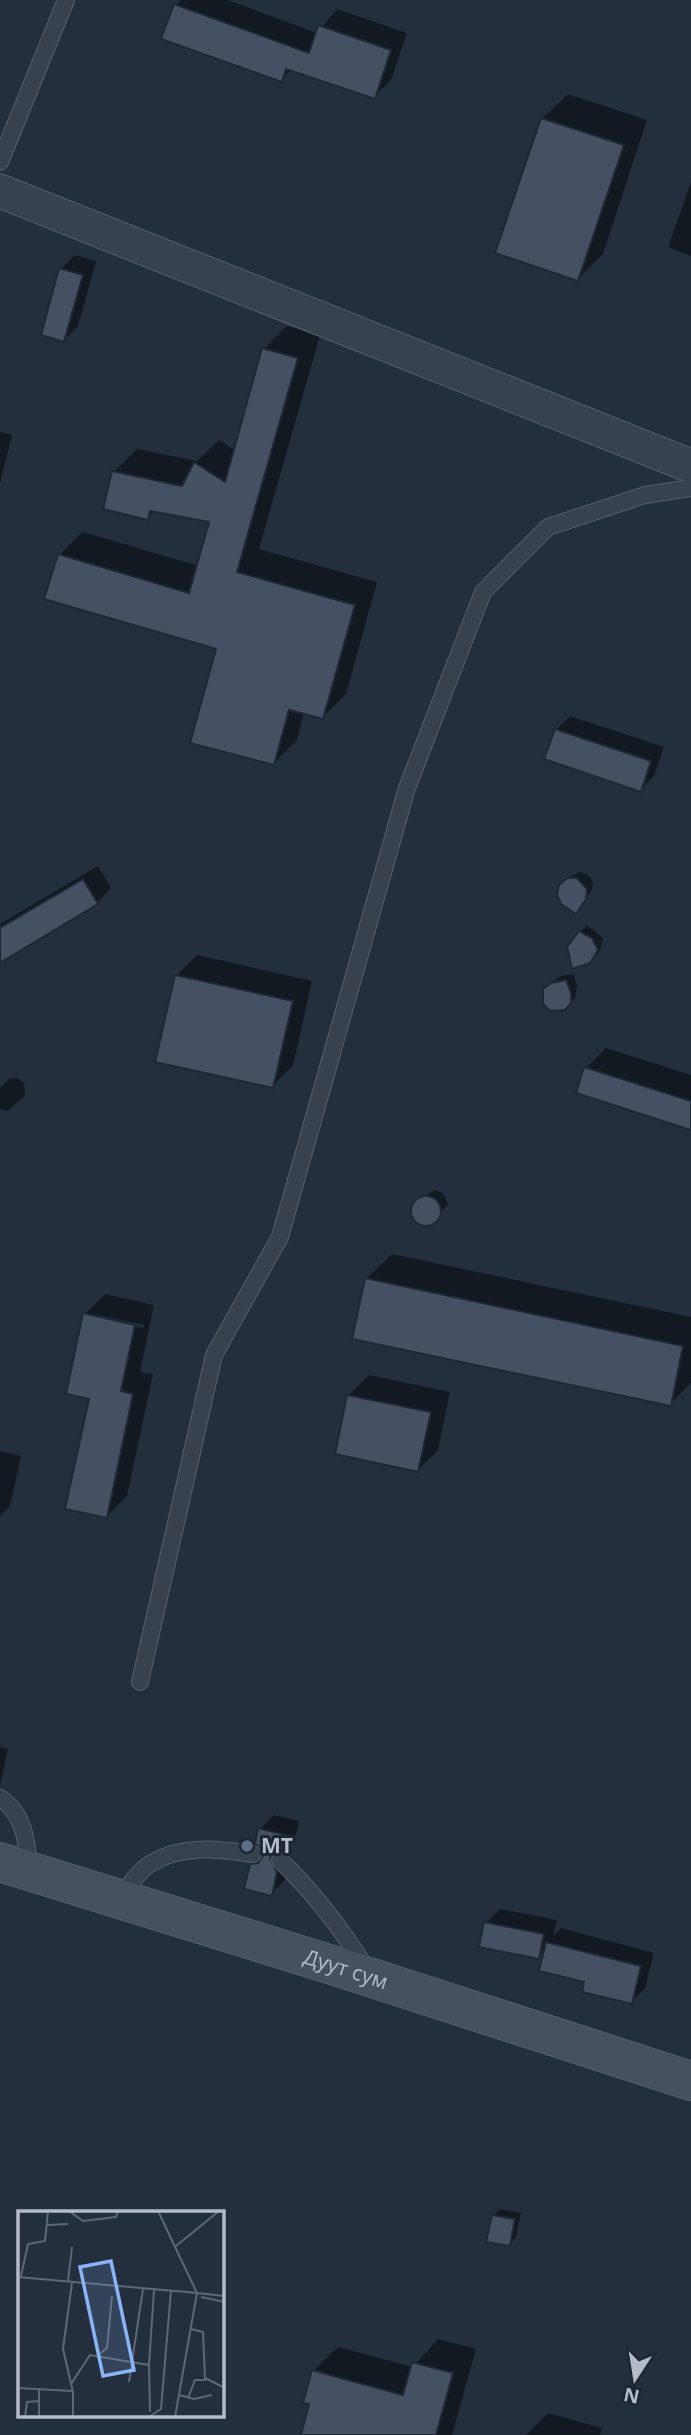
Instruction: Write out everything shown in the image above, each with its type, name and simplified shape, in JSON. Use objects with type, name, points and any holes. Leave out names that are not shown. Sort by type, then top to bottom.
[{"type":"main road","name":"Дуут сум","points":[[14,1866],[371,1977],[691,2081]]},
{"type":"street","points":[[0,191],[691,466]]},
{"type":"lane","points":[[0,162],[66,0]]},
{"type":"lane","points":[[140,1682],[214,1355],[280,1237],[407,788],[483,592],[548,527],[645,495],[691,488]]},
{"type":"lane","points":[[0,1798],[13,1807],[29,1844],[14,1866]]},
{"type":"lane","points":[[118,1898],[149,1864],[180,1852],[210,1847],[253,1854]]},
{"type":"lane","points":[[280,1860],[318,1899],[346,1935],[371,1977]]},
{"type":"building","points":[[174,4],[309,53],[318,25],[391,50],[375,99],[286,69],[282,82],[161,39]]},
{"type":"building","points":[[541,118],[624,145],[578,281],[495,253]]},
{"type":"building","points":[[59,268],[83,275],[64,342],[41,335]]},
{"type":"building","points":[[262,348],[298,358],[237,572],[355,605],[323,719],[289,710],[274,765],[190,743],[216,649],[44,599],[58,554],[189,593],[209,522],[150,511],[148,520],[103,509],[112,471],[182,486],[194,462],[225,482]]},
{"type":"building","points":[[555,729],[651,761],[641,792],[544,759]]},
{"type":"building","points":[[567,878],[577,878],[587,889],[586,899],[576,914],[561,904],[557,895],[559,885]]},
{"type":"building","points":[[83,879],[98,904],[0,963],[0,928]]},
{"type":"building","points":[[579,931],[592,938],[598,950],[590,963],[572,969],[567,947]]},
{"type":"building","points":[[175,975],[293,1001],[273,1088],[155,1062]]},
{"type":"building","points":[[566,980],[571,993],[571,1003],[565,1010],[550,1011],[543,1004],[543,989],[551,983]]},
{"type":"building","points":[[584,1067],[691,1101],[691,1130],[576,1093]]},
{"type":"building","points":[[426,1196],[437,1200],[441,1211],[437,1222],[426,1226],[415,1222],[411,1211],[415,1200]]},
{"type":"building","points":[[365,1278],[683,1346],[671,1406],[352,1339]]},
{"type":"building","points":[[83,1313],[135,1325],[121,1391],[133,1394],[107,1518],[65,1509],[89,1399],[66,1394]]},
{"type":"building","points":[[347,1395],[431,1412],[418,1472],[335,1454]]},
{"type":"building","points":[[258,1828],[286,1835],[283,1850],[273,1852],[270,1858],[277,1872],[272,1896],[244,1889],[250,1864],[258,1863],[263,1856],[262,1849],[255,1844]]},
{"type":"building","points":[[484,1922],[544,1934],[539,1959],[479,1947]]},
{"type":"building","points":[[546,1942],[641,1966],[632,2004],[582,1992],[584,1982],[539,1971]]},
{"type":"building","points":[[492,2215],[515,2219],[510,2246],[486,2242]]},
{"type":"building","points":[[412,2362],[453,2373],[436,2435],[301,2435],[309,2404],[303,2403],[312,2370],[403,2395]]},
{"type":"place","name":"MT","points":[[247,1846]]}]
